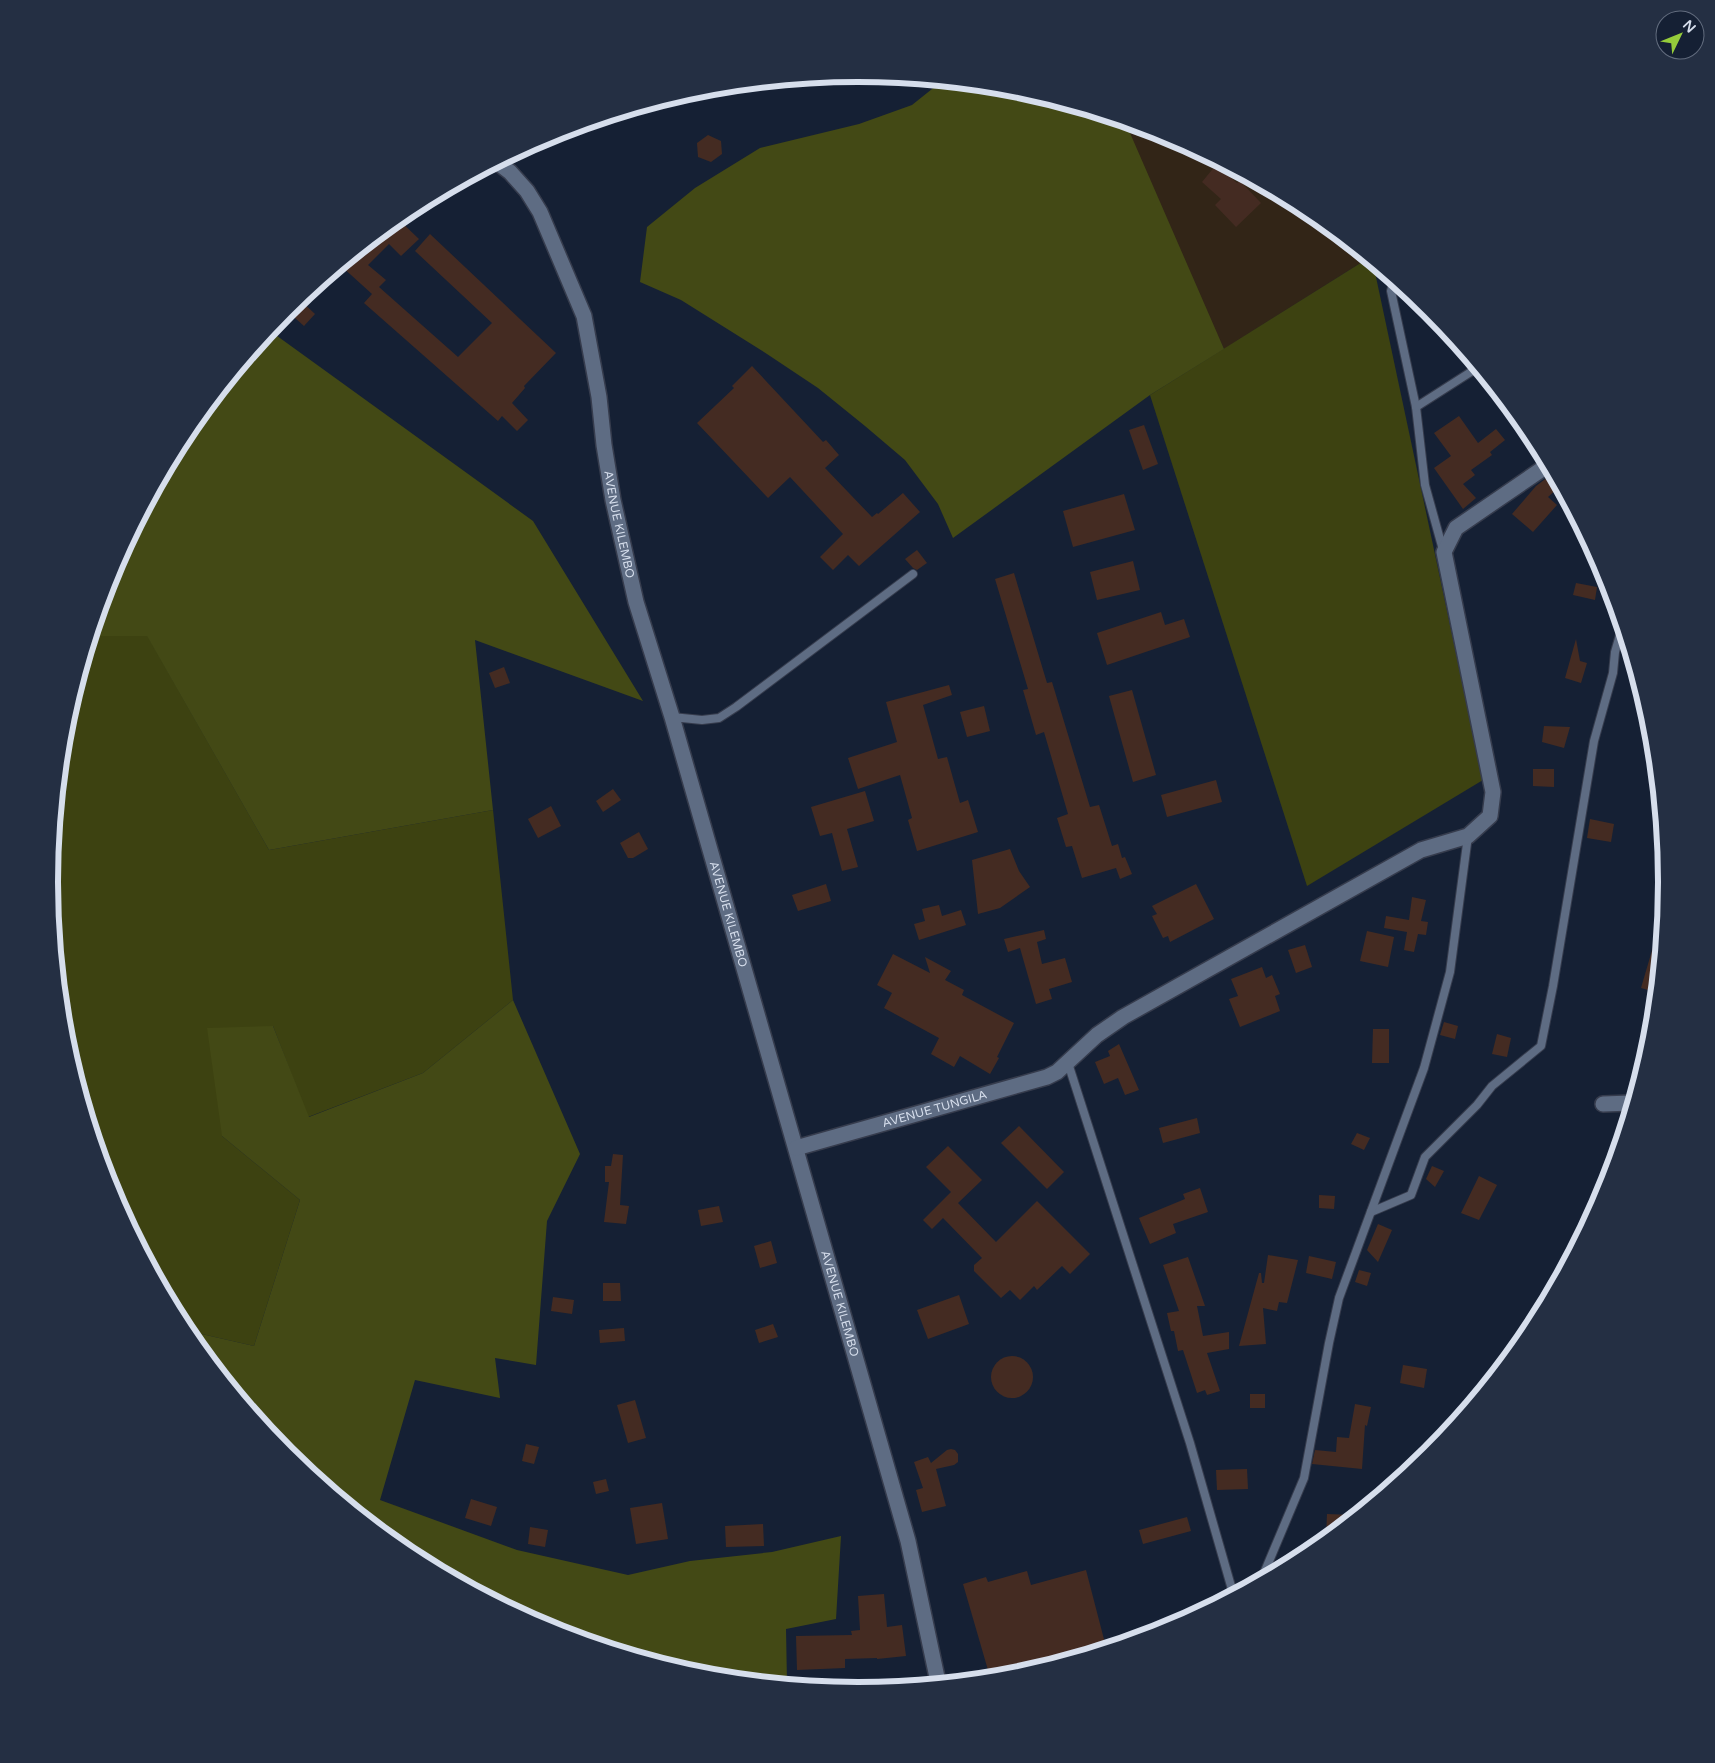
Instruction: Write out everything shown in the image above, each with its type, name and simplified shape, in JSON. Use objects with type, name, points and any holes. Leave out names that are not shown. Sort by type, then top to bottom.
[{"type":"street","name":"AVENUE KILEMBO","points":[[501,165],[527,190],[540,212],[584,316],[599,397],[604,445],[612,491],[636,602],[672,717],[908,1541],[937,1677]]},
{"type":"street","points":[[1468,836],[1490,816],[1493,792],[1444,552],[1456,528],[1542,469]]},
{"type":"street","name":"AVENUE TUNGILA","points":[[796,1148],[1048,1077],[1068,1063],[1097,1035],[1123,1017],[1422,850],[1468,836]]},
{"type":"street","points":[[1603,1104],[1626,1103]]},
{"type":"lane","points":[[1392,287],[1391,291],[1416,407],[1425,485],[1444,552]]},
{"type":"lane","points":[[1416,407],[1473,371]]},
{"type":"lane","points":[[672,717],[702,720],[719,718],[913,574]]},
{"type":"lane","points":[[1371,1212],[1411,1196],[1425,1157],[1477,1106],[1492,1086],[1541,1046],[1553,986],[1594,741],[1613,672],[1615,652],[1619,638]]},
{"type":"lane","points":[[1266,1569],[1304,1478],[1339,1298],[1424,1068],[1449,978],[1468,836]]},
{"type":"lane","points":[[1068,1063],[1190,1442],[1231,1588]]},
{"type":"shaded area","points":[[1112,123],[1164,142],[1258,189],[1302,216],[1363,262],[1224,349]]},
{"type":"green space","points":[[936,86],[962,88],[1014,97],[1065,109],[1130,129],[1224,349],[1150,395],[953,538],[938,504],[905,460],[865,426],[818,388],[767,354],[681,300],[640,282],[647,227],[695,188],[760,148],[859,124],[912,105]]},
{"type":"green space","points":[[1363,262],[1375,272],[1483,780],[1307,886],[1150,395]]},
{"type":"green space","points":[[275,334],[533,521],[643,701],[475,640],[493,810],[269,850],[147,636],[96,636],[118,575],[165,481],[192,437],[223,394]]},
{"type":"green space","points":[[147,635],[269,850],[493,810],[513,1000],[423,1073],[308,1117],[273,1026],[222,1136],[300,1200],[254,1346],[197,1333],[165,1281],[140,1235],[118,1188],[100,1139],[85,1089],[73,1038],[64,986],[59,934],[59,829],[64,777],[73,725],[96,636]]},
{"type":"green space","points":[[513,1000],[580,1154],[547,1221],[536,1365],[495,1358],[500,1398],[415,1380],[380,1500],[517,1550],[628,1575],[690,1561],[772,1552],[841,1536],[836,1619],[786,1629],[787,1678],[753,1675],[701,1666],[650,1654],[600,1639],[551,1621],[457,1574],[413,1547],[370,1516],[330,1483],[256,1409],[223,1369],[197,1333],[254,1346],[300,1200],[222,1136],[207,1028],[273,1026],[309,1117],[423,1073]]},
{"type":"building","points":[[708,135],[721,141],[722,154],[711,162],[698,157],[697,143]]},
{"type":"building","points":[[1215,166],[1237,183],[1240,181],[1261,203],[1236,227],[1215,205],[1221,199],[1202,182]]},
{"type":"building","points":[[403,223],[419,239],[401,256],[389,244],[368,265],[386,280],[379,287],[458,357],[492,323],[415,251],[430,234],[556,353],[524,386],[525,388],[512,403],[528,420],[517,431],[502,416],[498,421],[364,303],[372,294],[344,269]]},
{"type":"building","points":[[305,304],[315,314],[304,326],[292,316]]},
{"type":"building","points":[[752,366],[823,442],[826,440],[839,455],[825,468],[872,517],[903,493],[920,512],[859,566],[848,555],[833,570],[820,557],[843,534],[790,477],[768,498],[697,423],[734,388],[732,386]]},
{"type":"building","points":[[1459,416],[1478,443],[1496,429],[1505,440],[1490,452],[1492,455],[1471,470],[1475,475],[1463,484],[1476,498],[1463,509],[1434,468],[1451,456],[1434,433]]},
{"type":"building","points":[[1144,425],[1158,464],[1143,470],[1129,430]]},
{"type":"building","points":[[1547,478],[1555,491],[1548,497],[1557,505],[1533,532],[1512,514],[1536,486]]},
{"type":"building","points":[[1124,494],[1135,530],[1073,547],[1063,511]]},
{"type":"building","points":[[917,550],[927,563],[917,570],[905,559]]},
{"type":"building","points":[[1133,561],[1140,590],[1097,600],[1090,572]]},
{"type":"building","points":[[1014,573],[1047,683],[1052,682],[1090,807],[1099,805],[1112,846],[1118,844],[1122,858],[1125,857],[1132,874],[1120,879],[1116,868],[1082,878],[1072,846],[1066,847],[1057,818],[1068,814],[1044,732],[1036,735],[1023,690],[1028,689],[995,579]]},
{"type":"building","points":[[1576,583],[1597,587],[1595,600],[1573,595]]},
{"type":"building","points":[[1161,612],[1165,625],[1184,619],[1190,637],[1107,665],[1097,633]]},
{"type":"building","points":[[1576,639],[1580,661],[1587,663],[1581,683],[1565,678]]},
{"type":"building","points":[[504,667],[510,683],[495,688],[489,673]]},
{"type":"building","points":[[949,685],[952,695],[923,705],[938,759],[947,757],[960,803],[968,800],[978,832],[917,851],[908,820],[912,818],[900,775],[858,789],[848,758],[897,742],[886,702]]},
{"type":"building","points":[[1132,690],[1156,775],[1133,782],[1109,696]]},
{"type":"building","points":[[984,706],[990,731],[967,737],[960,712]]},
{"type":"building","points":[[1544,726],[1570,727],[1564,748],[1542,742]]},
{"type":"building","points":[[1533,769],[1554,769],[1554,787],[1533,786]]},
{"type":"building","points":[[1216,780],[1222,802],[1167,817],[1161,795]]},
{"type":"building","points":[[613,789],[621,800],[603,812],[596,801]]},
{"type":"building","points":[[865,791],[874,821],[847,829],[858,867],[842,871],[832,833],[820,836],[811,807]]},
{"type":"building","points":[[551,806],[561,826],[538,838],[528,819]]},
{"type":"building","points":[[1590,819],[1614,824],[1611,842],[1587,838]]},
{"type":"building","points":[[639,832],[648,849],[633,858],[628,858],[620,843]]},
{"type":"building","points":[[1010,849],[1019,871],[1030,887],[1000,908],[978,914],[972,860]]},
{"type":"building","points":[[826,884],[831,901],[798,911],[792,895]]},
{"type":"building","points":[[1196,884],[1214,919],[1170,942],[1168,936],[1163,938],[1152,916],[1157,914],[1152,906]]},
{"type":"building","points":[[1412,897],[1426,900],[1421,921],[1428,922],[1426,935],[1418,934],[1414,952],[1404,950],[1407,932],[1384,928],[1386,916],[1409,920]]},
{"type":"building","points":[[939,905],[942,916],[961,910],[966,925],[919,940],[914,924],[925,921],[922,909]]},
{"type":"building","points":[[1044,930],[1046,939],[1037,942],[1042,964],[1065,958],[1072,982],[1049,989],[1052,999],[1036,1004],[1020,948],[1008,952],[1004,939]]},
{"type":"building","points":[[1367,931],[1394,937],[1388,967],[1360,961]]},
{"type":"building","points":[[1305,945],[1312,967],[1296,973],[1288,950]]},
{"type":"building","points":[[1653,947],[1655,947],[1650,991],[1641,988]]},
{"type":"building","points":[[893,954],[930,973],[925,957],[951,971],[945,980],[964,990],[962,995],[1014,1023],[990,1074],[960,1056],[954,1067],[931,1054],[939,1038],[884,1008],[892,993],[877,985]]},
{"type":"building","points":[[1262,967],[1266,978],[1272,975],[1280,994],[1275,996],[1280,1011],[1240,1027],[1229,999],[1238,996],[1231,979]]},
{"type":"building","points":[[1444,1022],[1458,1026],[1455,1039],[1440,1035]]},
{"type":"building","points":[[1373,1029],[1389,1029],[1389,1063],[1372,1063]]},
{"type":"building","points":[[1497,1034],[1511,1038],[1507,1057],[1492,1054]]},
{"type":"building","points":[[1119,1044],[1139,1090],[1125,1095],[1118,1078],[1104,1084],[1095,1062],[1110,1056],[1108,1051]]},
{"type":"building","points":[[1197,1118],[1200,1133],[1163,1143],[1159,1128]]},
{"type":"building","points":[[1019,1126],[1064,1172],[1047,1189],[1001,1143]]},
{"type":"building","points":[[1357,1133],[1370,1138],[1364,1150],[1351,1144]]},
{"type":"building","points":[[948,1146],[982,1180],[958,1203],[996,1242],[1037,1201],[1090,1254],[1070,1274],[1062,1266],[1037,1290],[1034,1286],[1020,1300],[1010,1290],[1001,1298],[974,1271],[974,1265],[982,1258],[943,1218],[932,1229],[923,1220],[951,1192],[926,1167]]},
{"type":"building","points":[[613,1154],[623,1155],[620,1205],[629,1206],[626,1224],[604,1222],[609,1182],[605,1182],[605,1166],[611,1166]]},
{"type":"building","points":[[1432,1166],[1444,1171],[1435,1187],[1426,1179]]},
{"type":"building","points":[[1479,1176],[1497,1185],[1479,1220],[1461,1213]]},
{"type":"building","points":[[1200,1188],[1208,1212],[1173,1224],[1176,1233],[1150,1244],[1139,1218],[1185,1199],[1183,1194]]},
{"type":"building","points":[[1319,1195],[1335,1196],[1334,1209],[1319,1208]]},
{"type":"building","points":[[719,1206],[723,1222],[701,1226],[698,1210]]},
{"type":"building","points":[[1378,1224],[1392,1230],[1378,1262],[1367,1250]]},
{"type":"building","points":[[771,1241],[777,1263],[760,1268],[754,1246]]},
{"type":"building","points":[[1268,1255],[1298,1260],[1287,1303],[1279,1302],[1277,1311],[1263,1308],[1266,1344],[1239,1346],[1259,1273],[1261,1273],[1262,1283],[1264,1283]]},
{"type":"building","points":[[1309,1256],[1336,1262],[1332,1279],[1306,1273]]},
{"type":"building","points":[[1188,1257],[1205,1306],[1197,1306],[1203,1336],[1229,1332],[1229,1349],[1207,1353],[1220,1391],[1207,1395],[1205,1390],[1197,1393],[1183,1350],[1178,1351],[1174,1331],[1171,1331],[1167,1313],[1179,1311],[1163,1265]]},
{"type":"building","points":[[1359,1270],[1371,1273],[1367,1286],[1355,1282]]},
{"type":"building","points":[[603,1283],[620,1283],[621,1301],[603,1301]]},
{"type":"building","points":[[959,1295],[969,1324],[928,1339],[917,1310]]},
{"type":"building","points":[[553,1297],[574,1300],[572,1314],[551,1311]]},
{"type":"building","points":[[773,1324],[778,1337],[759,1343],[755,1330]]},
{"type":"building","points":[[624,1328],[625,1341],[600,1343],[599,1330]]},
{"type":"building","points":[[1016,1356],[1024,1359],[1030,1365],[1033,1377],[1030,1389],[1024,1395],[1008,1398],[1000,1395],[994,1389],[991,1373],[994,1365],[1000,1359]]},
{"type":"building","points":[[1403,1365],[1427,1369],[1424,1388],[1400,1383]]},
{"type":"building","points":[[1250,1394],[1265,1394],[1265,1408],[1250,1408]]},
{"type":"building","points":[[635,1400],[646,1438],[628,1443],[617,1405]]},
{"type":"building","points":[[1355,1404],[1371,1407],[1367,1426],[1365,1425],[1362,1469],[1312,1464],[1315,1450],[1336,1452],[1337,1437],[1349,1438]]},
{"type":"building","points":[[526,1444],[539,1447],[534,1464],[522,1461]]},
{"type":"building","points":[[951,1449],[955,1450],[958,1454],[958,1462],[954,1465],[936,1469],[946,1506],[922,1512],[916,1490],[923,1488],[914,1462],[928,1457],[931,1463]]},
{"type":"building","points":[[1247,1469],[1248,1489],[1217,1490],[1216,1470]]},
{"type":"building","points":[[606,1479],[609,1491],[596,1494],[593,1482]]},
{"type":"building","points":[[471,1499],[497,1507],[491,1526],[465,1518]]},
{"type":"building","points":[[662,1503],[668,1539],[636,1544],[630,1508]]},
{"type":"building","points":[[1327,1514],[1347,1515],[1345,1516],[1326,1529]]},
{"type":"building","points":[[1187,1517],[1191,1531],[1143,1544],[1139,1530]]},
{"type":"building","points":[[763,1524],[764,1546],[726,1547],[725,1526]]},
{"type":"building","points":[[530,1527],[548,1530],[545,1547],[528,1544]]},
{"type":"building","points":[[1086,1570],[1105,1642],[1065,1654],[988,1670],[963,1584],[986,1577],[988,1582],[1027,1571],[1031,1585]]},
{"type":"building","points":[[884,1594],[887,1627],[902,1625],[906,1656],[877,1659],[845,1659],[845,1668],[797,1670],[796,1636],[852,1635],[851,1631],[860,1630],[858,1596]]}]
